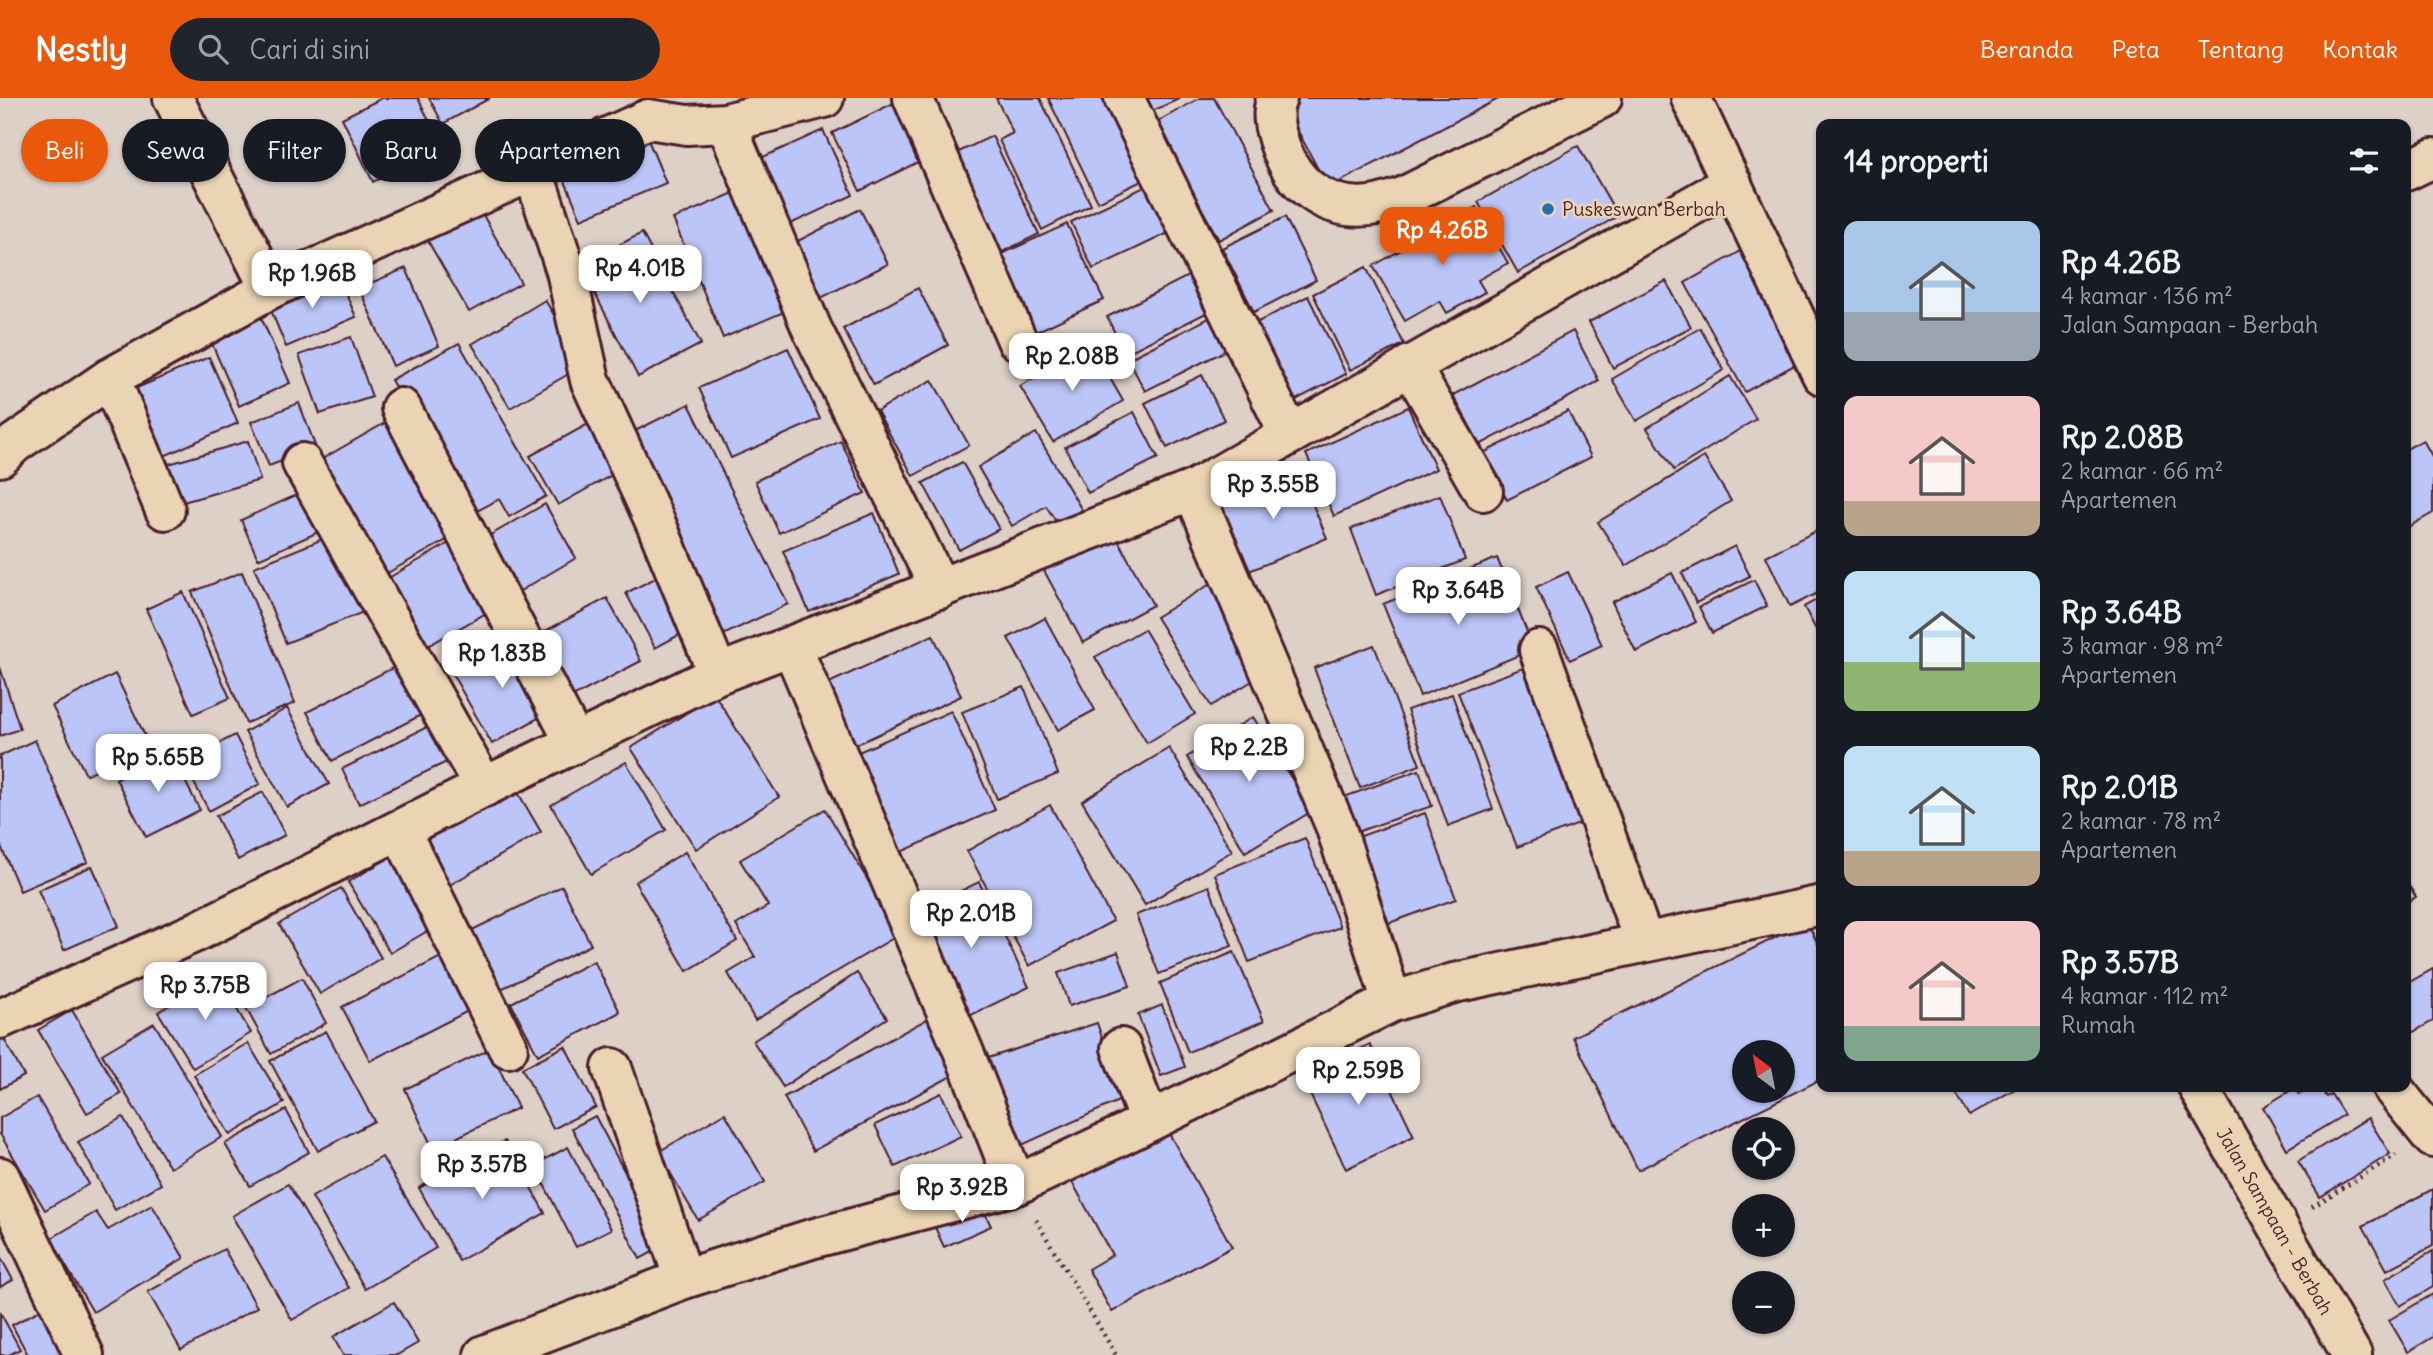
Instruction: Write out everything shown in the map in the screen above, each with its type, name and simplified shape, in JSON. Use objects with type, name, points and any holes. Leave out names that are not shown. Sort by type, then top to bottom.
[{"type":"street","points":[[173,98],[270,289]]},
{"type":"street","points":[[625,119],[643,109],[687,125],[726,123],[824,98]]},
{"type":"street","points":[[913,98],[1017,340]]},
{"type":"street","points":[[1124,98],[1289,433]]},
{"type":"street","points":[[1277,98],[1274,104],[1274,128],[1283,155],[1296,178],[1312,193],[1340,206],[1370,206],[1401,198],[1601,98]]},
{"type":"street","points":[[1690,98],[1816,361]]},
{"type":"street","points":[[726,123],[812,329],[940,589]]},
{"type":"street","points":[[2411,169],[2433,158]]},
{"type":"street","points":[[0,457],[15,443],[110,377],[270,289],[508,182]]},
{"type":"street","points":[[537,182],[566,271],[590,380],[657,526],[718,674]]},
{"type":"street","points":[[0,1019],[194,933],[484,787],[718,674],[1193,490],[1732,183]]},
{"type":"street","points":[[1410,365],[1483,491]]},
{"type":"street","points":[[110,377],[165,510]]},
{"type":"street","points":[[401,408],[575,743]]},
{"type":"street","points":[[302,463],[484,787]]},
{"type":"street","points":[[1193,490],[1335,825],[1392,1002]]},
{"type":"street","points":[[792,647],[965,1055],[1016,1185]]},
{"type":"street","points":[[1539,650],[1644,942]]},
{"type":"street","points":[[400,830],[508,1048]]},
{"type":"street","points":[[484,1355],[684,1279],[811,1238],[1016,1185],[1392,1002],[1454,983],[1816,906]]},
{"type":"street","points":[[1121,1048],[1149,1121]]},
{"type":"street","points":[[611,1068],[684,1279]]},
{"type":"street","name":"Jalan Sampaan - Berbah","points":[[2201,1092],[2352,1355]]},
{"type":"street","points":[[2396,1092],[2430,1135]]},
{"type":"street","points":[[0,1177],[84,1355]]},
{"type":"path","points":[[2279,1229],[2430,1135]]},
{"type":"path","points":[[1016,1185],[1116,1355]]},
{"type":"building","points":[[382,98],[418,98],[428,119],[360,119],[360,155],[346,126],[346,119],[342,118]]},
{"type":"building","points":[[429,98],[490,98],[452,119],[440,119]]},
{"type":"building","points":[[904,98],[934,154],[860,191],[832,133]]},
{"type":"building","points":[[996,98],[1040,98],[1091,205],[1042,230],[999,140],[1013,133]]},
{"type":"building","points":[[1048,98],[1108,98],[1150,177],[1098,202]]},
{"type":"building","points":[[1141,98],[1181,98],[1148,113]]},
{"type":"building","points":[[1200,98],[1214,98],[1274,210],[1219,240],[1155,123]]},
{"type":"building","points":[[1282,98],[1500,98],[1328,188]]},
{"type":"building","points":[[823,130],[853,195],[784,227],[754,161]]},
{"type":"building","points":[[645,132],[666,183],[581,219],[565,182],[645,182]]},
{"type":"building","points":[[992,136],[1039,234],[994,256],[946,158]]},
{"type":"building","name":"Puskeswan Berbah","points":[[1578,146],[1618,216],[1518,273],[1478,202]]},
{"type":"building","points":[[1155,182],[1177,229],[1093,269],[1071,222]]},
{"type":"building","points":[[743,189],[793,308],[723,338],[673,219]]},
{"type":"building","points":[[478,206],[521,283],[469,312],[425,236]]},
{"type":"building","points":[[1476,207],[1508,263],[1478,280],[1485,292],[1447,313],[1440,301],[1405,321],[1373,266]]},
{"type":"building","points":[[860,209],[888,264],[817,300],[790,245]]},
{"type":"building","points":[[1285,217],[1316,280],[1254,312],[1222,248]]},
{"type":"building","points":[[1067,224],[1104,300],[1027,336],[991,259]]},
{"type":"building","points":[[642,233],[701,344],[638,377],[580,265]]},
{"type":"building","points":[[1741,251],[1802,361],[1745,392],[1685,283]]},
{"type":"building","points":[[1366,267],[1404,344],[1350,370],[1313,294]]},
{"type":"building","points":[[406,268],[439,346],[393,366],[359,288]]},
{"type":"building","points":[[337,273],[356,317],[286,347],[268,303]]},
{"type":"building","points":[[1188,276],[1206,313],[1125,354],[1107,317]]},
{"type":"building","points":[[1666,281],[1691,327],[1613,368],[1589,322]]},
{"type":"building","points":[[918,288],[948,345],[874,385],[843,329]]},
{"type":"building","points":[[1308,296],[1346,374],[1294,401],[1256,323]]},
{"type":"building","points":[[545,300],[584,365],[510,408],[472,344]]},
{"type":"building","points":[[256,306],[290,383],[239,406],[205,328]]},
{"type":"building","points":[[1211,317],[1227,350],[1145,391],[1128,359]]},
{"type":"building","points":[[1700,328],[1724,370],[1636,421],[1612,379]]},
{"type":"building","points":[[1573,331],[1599,381],[1480,445],[1453,395]]},
{"type":"building","points":[[351,337],[372,397],[320,414],[299,355]]},
{"type":"building","points":[[459,343],[546,496],[509,517],[499,499],[468,516],[391,380]]},
{"type":"building","points":[[1091,345],[1123,401],[1053,442],[1020,386]]},
{"type":"building","points":[[788,348],[820,419],[731,458],[699,388]]},
{"type":"building","points":[[209,357],[238,423],[162,457],[132,390]]},
{"type":"building","points":[[1202,375],[1224,420],[1167,448],[1145,403]]},
{"type":"building","points":[[1730,376],[1756,419],[1674,470],[1647,428]]},
{"type":"building","points":[[932,380],[969,445],[913,476],[877,411]]},
{"type":"building","points":[[299,403],[316,448],[269,466],[251,422]]},
{"type":"building","points":[[689,404],[788,604],[717,638],[619,439]]},
{"type":"building","points":[[1408,407],[1436,469],[1334,516],[1306,454]]},
{"type":"building","points":[[1568,411],[1591,457],[1507,500],[1483,453]]},
{"type":"building","points":[[1134,412],[1158,458],[1088,493],[1065,447]]},
{"type":"building","points":[[399,415],[461,532],[373,581],[308,467]]},
{"type":"building","points":[[599,418],[626,467],[558,505],[530,456]]},
{"type":"building","points":[[1036,433],[1083,512],[1059,526],[1046,506],[1012,526],[978,467]]},
{"type":"building","points":[[2423,440],[2433,458],[2433,513],[2411,525],[2411,446]]},
{"type":"building","points":[[248,441],[260,480],[173,505],[162,466]]},
{"type":"building","points":[[841,441],[865,493],[779,533],[755,481]]},
{"type":"building","points":[[1704,457],[1731,501],[1626,566],[1598,522]]},
{"type":"building","points":[[962,462],[999,529],[959,550],[923,483]]},
{"type":"building","points":[[1298,470],[1327,538],[1247,572],[1219,504]]},
{"type":"building","points":[[305,491],[323,530],[258,559],[241,520]]},
{"type":"building","points":[[1440,495],[1465,560],[1376,595],[1351,529]]},
{"type":"building","points":[[545,504],[576,558],[520,591],[487,537]]},
{"type":"building","points":[[874,513],[899,574],[809,612],[783,551]]},
{"type":"building","points":[[1111,527],[1153,605],[1083,643],[1041,565]]},
{"type":"building","points":[[1816,531],[1816,594],[1790,607],[1766,556]]},
{"type":"building","points":[[335,534],[366,611],[286,643],[254,567]]},
{"type":"building","points":[[463,535],[502,604],[417,652],[378,584]]},
{"type":"building","points":[[1735,546],[1750,576],[1696,603],[1682,573]]},
{"type":"building","points":[[1497,558],[1534,649],[1420,696],[1383,604]]},
{"type":"building","points":[[242,572],[295,703],[246,723],[192,592]]},
{"type":"building","points":[[667,572],[696,626],[655,648],[626,593]]},
{"type":"building","points":[[1568,572],[1602,645],[1570,660],[1536,587]]},
{"type":"building","points":[[1672,573],[1696,622],[1636,652],[1612,602]]},
{"type":"building","points":[[1754,580],[1767,606],[1712,633],[1699,607]]},
{"type":"building","points":[[1212,583],[1267,672],[1211,706],[1156,617]]},
{"type":"building","points":[[183,592],[230,698],[193,714],[146,609]]},
{"type":"building","points":[[607,598],[641,661],[569,699],[536,636]]},
{"type":"building","points":[[1816,600],[1816,630],[1804,607]]},
{"type":"building","points":[[1045,618],[1095,710],[1058,730],[1008,638]]},
{"type":"building","points":[[1144,629],[1195,714],[1147,743],[1095,657]]},
{"type":"building","points":[[933,635],[961,696],[847,749],[818,688]]},
{"type":"building","points":[[513,636],[554,709],[492,744],[450,670]]},
{"type":"building","points":[[1374,645],[1420,765],[1360,788],[1314,668]]},
{"type":"building","points":[[402,663],[427,712],[332,761],[307,712]]},
{"type":"building","points":[[0,667],[20,729],[0,736]]},
{"type":"building","points":[[1523,668],[1582,823],[1517,847],[1458,692]]},
{"type":"building","points":[[115,674],[149,744],[86,775],[52,706]]},
{"type":"building","points":[[1024,687],[1058,774],[997,799],[962,712]]},
{"type":"building","points":[[1452,694],[1493,809],[1448,826],[1407,710]]},
{"type":"building","points":[[715,695],[779,797],[696,849],[631,748]]},
{"type":"building","points":[[287,708],[329,784],[287,807],[245,732]]},
{"type":"building","points":[[951,711],[995,810],[899,853],[854,754]]},
{"type":"building","points":[[1253,717],[1312,811],[1245,852],[1187,757]]},
{"type":"building","points":[[435,723],[453,759],[359,804],[342,769]]},
{"type":"building","points":[[235,735],[260,784],[209,811],[183,762]]},
{"type":"building","points":[[35,740],[88,862],[20,891],[0,844],[0,756]]},
{"type":"building","points":[[1169,748],[1232,851],[1145,905],[1082,801]]},
{"type":"building","points":[[170,752],[200,810],[146,837],[116,779]]},
{"type":"building","points":[[626,762],[666,830],[591,874],[551,805]]},
{"type":"building","points":[[1419,770],[1432,806],[1345,836],[1333,801]]},
{"type":"building","points":[[510,779],[541,832],[448,886],[418,833]]},
{"type":"building","points":[[263,792],[285,835],[238,860],[216,816]]},
{"type":"building","points":[[1050,805],[1113,921],[1029,966],[967,851]]},
{"type":"building","points":[[825,809],[900,934],[755,1020],[728,973],[755,957],[736,925],[768,906],[740,860]]},
{"type":"building","points":[[1425,813],[1456,899],[1378,927],[1347,841]]},
{"type":"building","points":[[1305,838],[1340,927],[1249,962],[1215,874]]},
{"type":"building","points":[[685,852],[737,941],[687,971],[635,882]]},
{"type":"building","points":[[394,855],[436,926],[390,953],[348,882]]},
{"type":"building","points":[[92,866],[119,926],[64,950],[38,890]]},
{"type":"building","points":[[979,882],[1029,987],[963,1019],[913,914]]},
{"type":"building","points":[[562,886],[591,945],[497,991],[468,932]]},
{"type":"building","points":[[1209,886],[1232,946],[1159,974],[1136,915]]},
{"type":"building","points":[[341,888],[381,958],[320,994],[279,924]]},
{"type":"building","points":[[1807,922],[1816,940],[1816,1082],[1796,1092],[1796,1040],[1732,1040],[1732,1103],[1773,1103],[1745,1117],[1732,1117],[1732,1124],[1638,1170],[1573,1037]]},
{"type":"building","points":[[1118,952],[1130,986],[1069,1006],[1058,973]]},
{"type":"building","points":[[1234,952],[1264,1021],[1188,1052],[1160,983]]},
{"type":"building","points":[[443,956],[470,1010],[370,1061],[342,1007]]},
{"type":"building","points":[[594,961],[620,1012],[538,1055],[511,1003]]},
{"type":"building","points":[[2433,969],[2433,1021],[2411,1033],[2411,981]]},
{"type":"building","points":[[857,973],[887,1018],[783,1087],[753,1041]]},
{"type":"building","points":[[217,976],[251,1033],[193,1068],[158,1012]]},
{"type":"building","points":[[302,978],[326,1023],[271,1054],[246,1008]]},
{"type":"building","points":[[1162,1005],[1185,1067],[1161,1076],[1138,1015]]},
{"type":"building","points":[[72,1010],[121,1094],[87,1113],[38,1030]]},
{"type":"building","points":[[929,1018],[959,1072],[813,1151],[784,1097]]},
{"type":"building","points":[[154,1023],[222,1137],[170,1168],[102,1054]]},
{"type":"building","points":[[1097,1023],[1123,1099],[1011,1150],[979,1061]]},
{"type":"building","points":[[326,1031],[374,1121],[318,1151],[270,1061]]},
{"type":"building","points":[[2,1035],[24,1076],[0,1089],[0,1036]]},
{"type":"building","points":[[248,1043],[284,1103],[230,1135],[194,1075]]},
{"type":"building","points":[[1370,1044],[1414,1136],[1346,1169],[1302,1078]]},
{"type":"building","points":[[565,1046],[596,1107],[553,1129],[522,1068]]},
{"type":"building","points":[[490,1049],[518,1108],[433,1149],[405,1089]]},
{"type":"building","points":[[1955,1092],[2010,1092],[1969,1116]]},
{"type":"building","points":[[2288,1092],[2297,1092],[2299,1095],[2304,1092],[2323,1092],[2326,1097],[2331,1094],[2344,1115],[2287,1149],[2263,1107]]},
{"type":"building","points":[[941,1093],[961,1136],[895,1167],[875,1125]]},
{"type":"building","points":[[37,1097],[89,1184],[45,1210],[0,1134],[0,1118]]},
{"type":"building","points":[[286,1110],[309,1152],[250,1186],[225,1144]]},
{"type":"building","points":[[725,1113],[765,1182],[698,1220],[658,1152]]},
{"type":"building","points":[[595,1116],[664,1246],[640,1259],[572,1128]]},
{"type":"building","points":[[123,1117],[161,1184],[115,1210],[78,1142]]},
{"type":"building","points":[[2368,1118],[2390,1154],[2320,1197],[2298,1161]]},
{"type":"building","points":[[1165,1126],[1232,1247],[1112,1312],[1088,1269],[1112,1255],[1070,1178]]},
{"type":"building","points":[[505,1141],[545,1213],[459,1261],[419,1188]]},
{"type":"building","points":[[568,1147],[611,1229],[576,1247],[534,1165]]},
{"type":"building","points":[[382,1157],[436,1248],[365,1289],[312,1197]]},
{"type":"building","points":[[288,1184],[349,1288],[292,1320],[232,1216]]},
{"type":"building","points":[[2433,1189],[2433,1246],[2387,1270],[2363,1226]]},
{"type":"building","points":[[980,1202],[991,1226],[944,1247],[933,1223]]},
{"type":"building","points":[[152,1205],[184,1258],[93,1312],[50,1239],[96,1212],[108,1230]]},
{"type":"building","points":[[224,1249],[257,1307],[181,1350],[148,1292]]},
{"type":"building","points":[[2433,1251],[2433,1287],[2400,1306],[2385,1279]]},
{"type":"building","points":[[0,1256],[13,1280],[0,1287]]},
{"type":"building","points":[[2433,1294],[2433,1337],[2408,1352],[2389,1320]]},
{"type":"building","points":[[394,1302],[418,1343],[397,1355],[343,1355],[333,1337]]},
{"type":"building","points":[[49,1305],[76,1355],[28,1355],[12,1325]]},
{"type":"building","points":[[0,1312],[20,1349],[9,1355],[0,1355]]},
{"type":"place","name":"Puskeswan Berbah","points":[[1548,209]]}]
